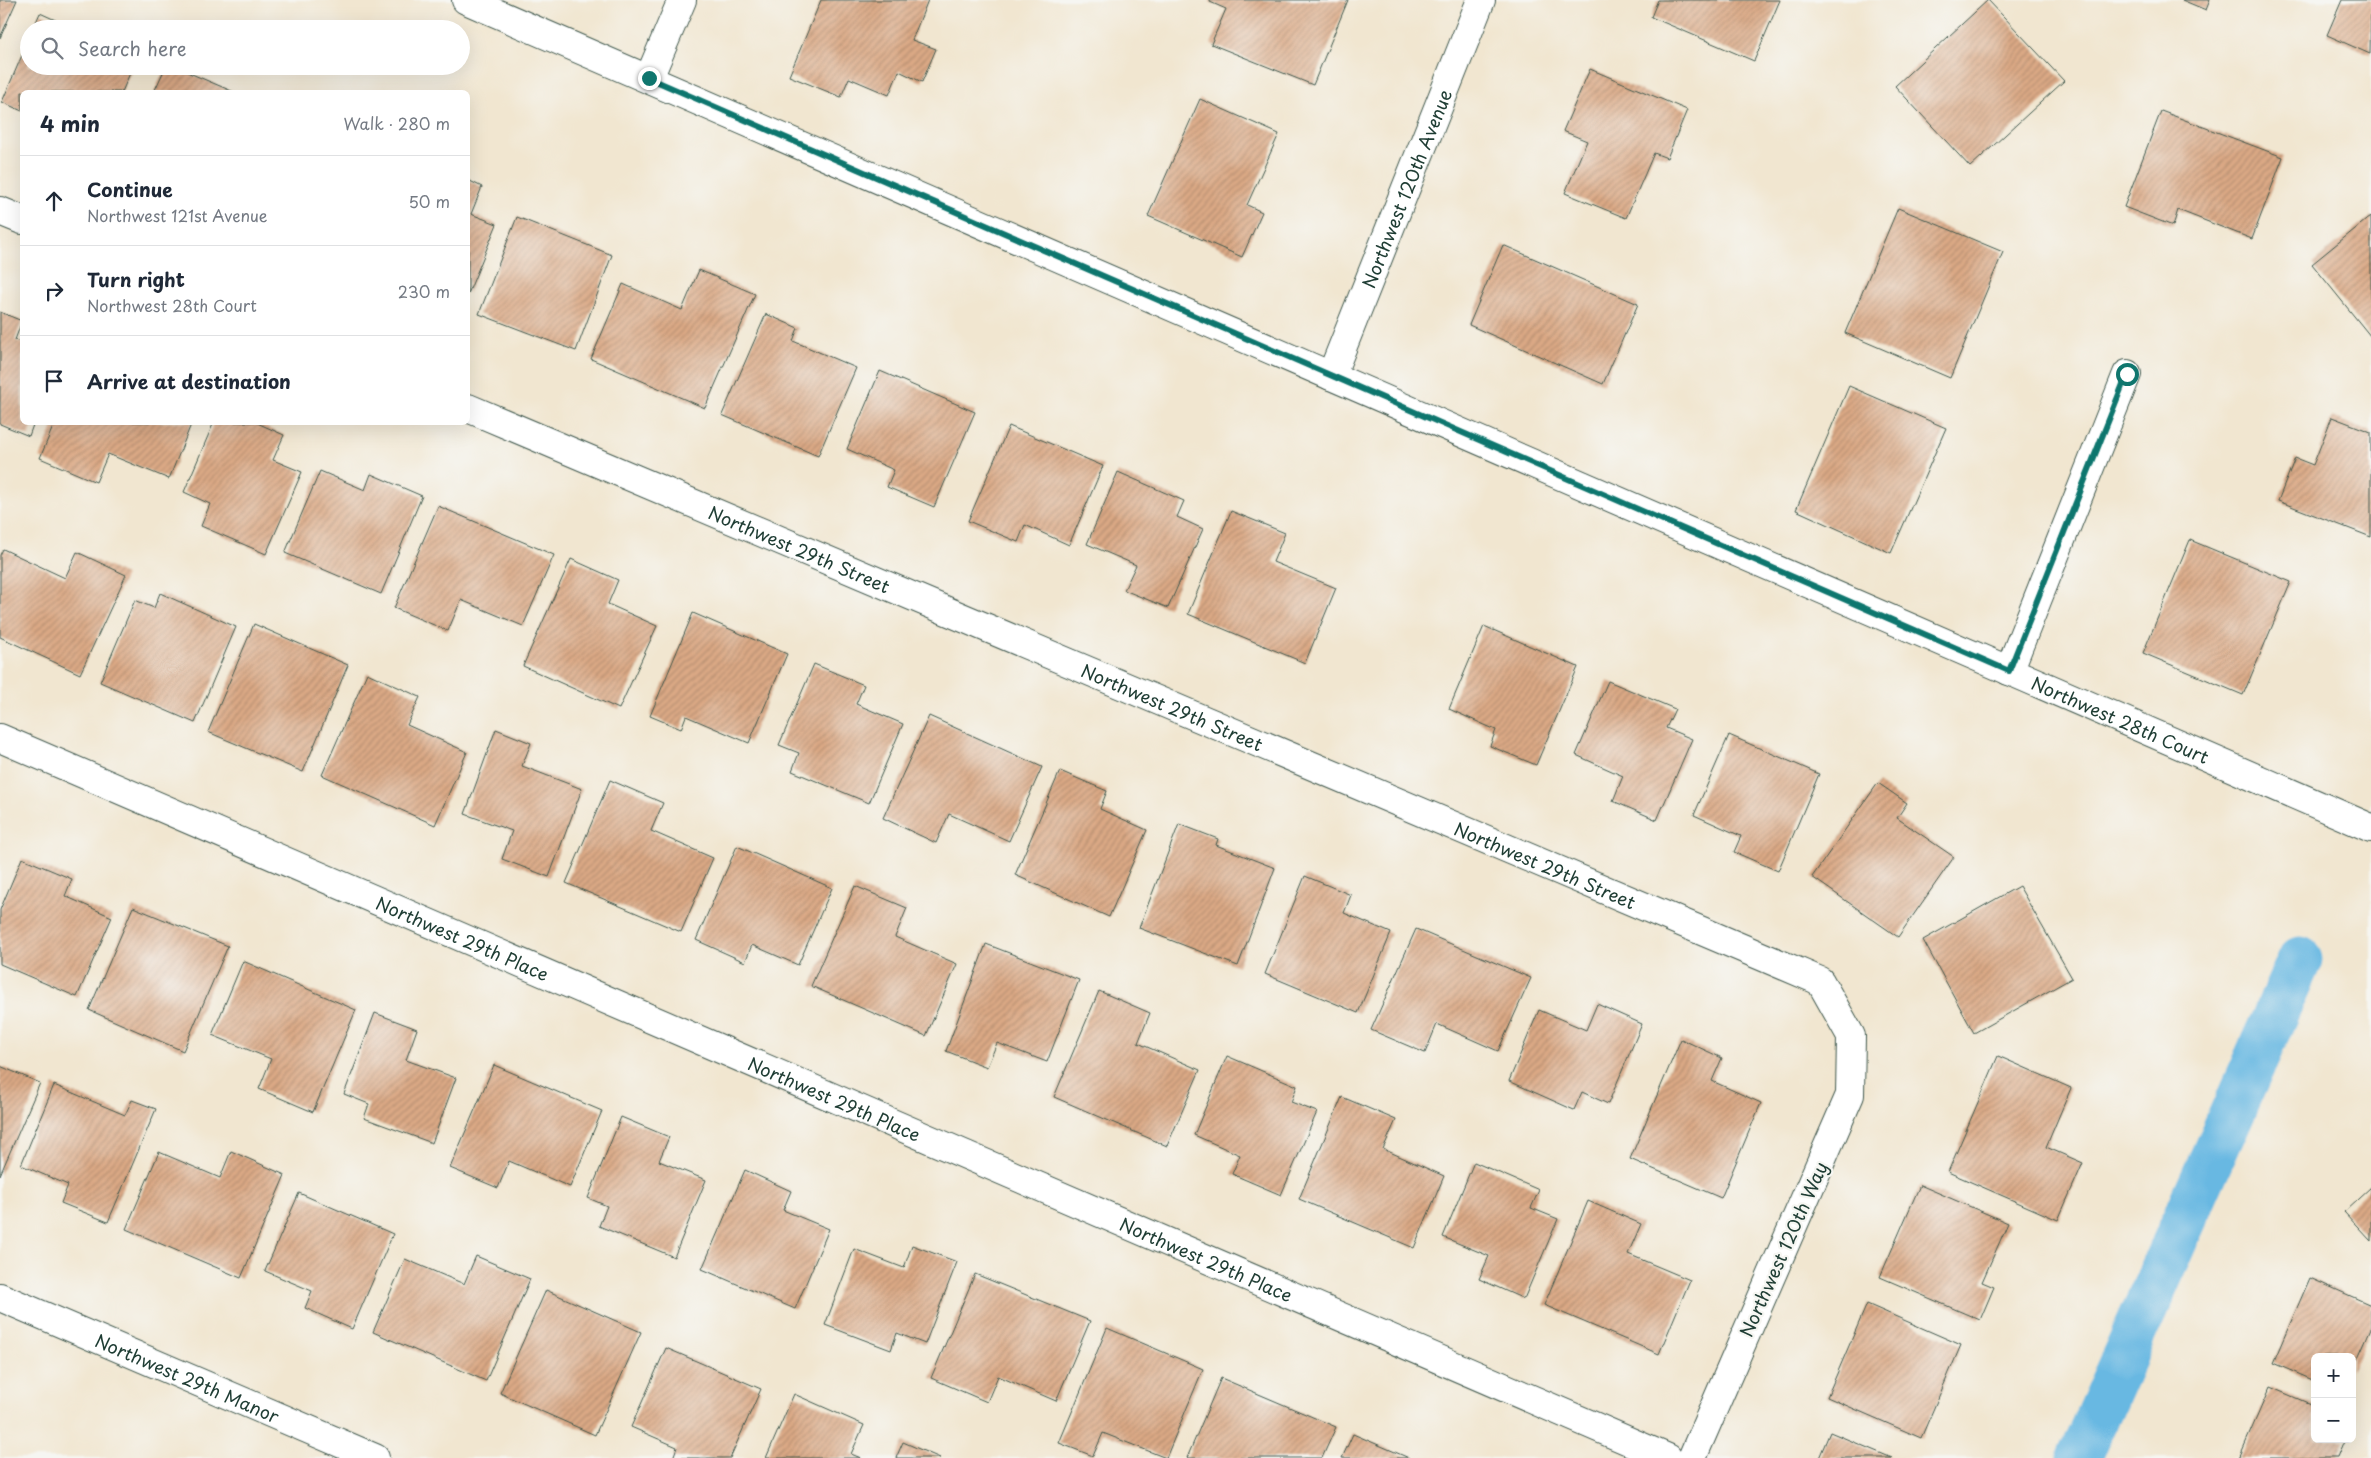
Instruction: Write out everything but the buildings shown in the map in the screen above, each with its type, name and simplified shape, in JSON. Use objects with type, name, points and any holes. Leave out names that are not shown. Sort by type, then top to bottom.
[{"type":"street","name":"Northwest 28th Court","points":[[466,0],[2371,828]]},
{"type":"street","points":[[649,78],[682,0]]},
{"type":"street","name":"Northwest 120th Avenue","points":[[1331,376],[1481,0]]},
{"type":"street","points":[[0,211],[20,219]]},
{"type":"street","points":[[2009,671],[2127,374]]},
{"type":"street","name":"Northwest 29th Street","points":[[470,409],[1820,981],[1851,1036]]},
{"type":"street","name":"Northwest 29th Place","points":[[0,738],[1668,1458]]},
{"type":"street","name":"Northwest 120th Way","points":[[1692,1458],[1850,1095],[1851,1036]]},
{"type":"street","name":"Northwest 29th Manor","points":[[0,1297],[375,1458]]},
{"type":"waterway","points":[[2079,1458],[2300,959]]},
{"type":"route","points":[[649,78],[2009,671],[2127,374]]}]
